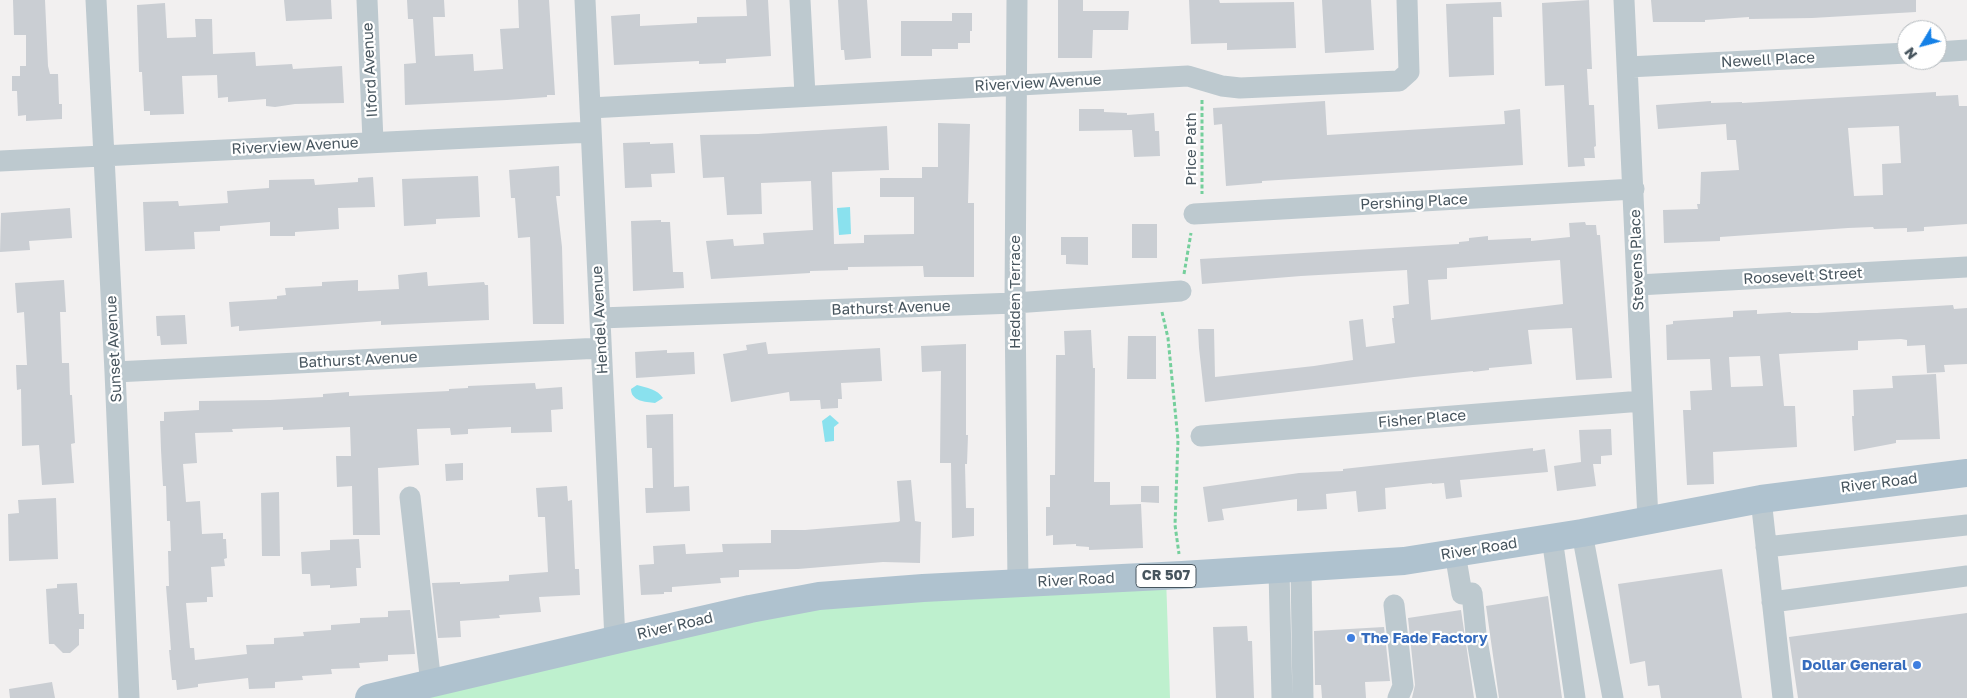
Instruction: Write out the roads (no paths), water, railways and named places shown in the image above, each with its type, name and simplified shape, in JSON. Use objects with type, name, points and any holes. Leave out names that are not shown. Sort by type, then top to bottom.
[{"type":"main road","name":"River Road","points":[[378,697],[615,640],[819,596],[923,588],[1182,576],[1404,561],[1582,533],[1761,499],[1967,473]]},
{"type":"street","name":"Sunset Avenue","points":[[96,0],[129,698]]},
{"type":"street","name":"Ilford Avenue","points":[[366,0],[373,141]]},
{"type":"street","name":"Hendel Avenue","points":[[585,0],[615,640]]},
{"type":"street","points":[[800,0],[805,95]]},
{"type":"street","name":"Hedden Terrace","points":[[1017,0],[1015,303],[1018,583]]},
{"type":"street","name":"Riverview Avenue","points":[[590,108],[1188,76],[1222,86],[1240,88],[1399,81],[1409,72],[1407,0]]},
{"type":"street","name":"Stevens Place","points":[[1624,0],[1648,520]]},
{"type":"street","points":[[1947,51],[1967,50]]},
{"type":"street","name":"Newell Place","points":[[1628,67],[1897,54]]},
{"type":"street","name":"Riverview Avenue","points":[[0,161],[103,157],[373,141],[591,132]]},
{"type":"street","name":"Pershing Place","points":[[1194,214],[1634,189]]},
{"type":"street","name":"Roosevelt Street","points":[[1638,285],[1967,266]]},
{"type":"street","name":"Bathurst Avenue","points":[[600,318],[1015,303],[1181,291]]},
{"type":"street","name":"Bathurst Avenue","points":[[115,372],[601,348]]},
{"type":"street","name":"Fisher Place","points":[[1201,436],[1642,401]]},
{"type":"street","points":[[410,497],[431,684]]},
{"type":"street","points":[[1761,499],[1775,546],[1772,602],[1783,698]]},
{"type":"street","points":[[1775,546],[1967,525]]},
{"type":"street","points":[[1582,533],[1613,698]]},
{"type":"street","points":[[1552,538],[1575,698]]},
{"type":"street","points":[[1456,553],[1476,634],[1487,698]]},
{"type":"street","points":[[1282,698],[1290,569]]},
{"type":"street","points":[[1290,569],[1303,698]]},
{"type":"street","points":[[1772,602],[1967,576]]},
{"type":"street","points":[[1394,605],[1403,686],[1398,698]]},
{"type":"water","points":[[850,207],[851,234],[839,235],[837,208]]},
{"type":"water","points":[[637,385],[655,391],[663,398],[655,403],[639,400],[633,396],[631,389]]},
{"type":"water","points":[[830,415],[839,423],[834,427],[834,441],[825,442],[822,421]]},
{"type":"place","name":"The Fade Factory","points":[[1351,638]]},
{"type":"place","name":"Dollar General","points":[[1917,665]]}]
